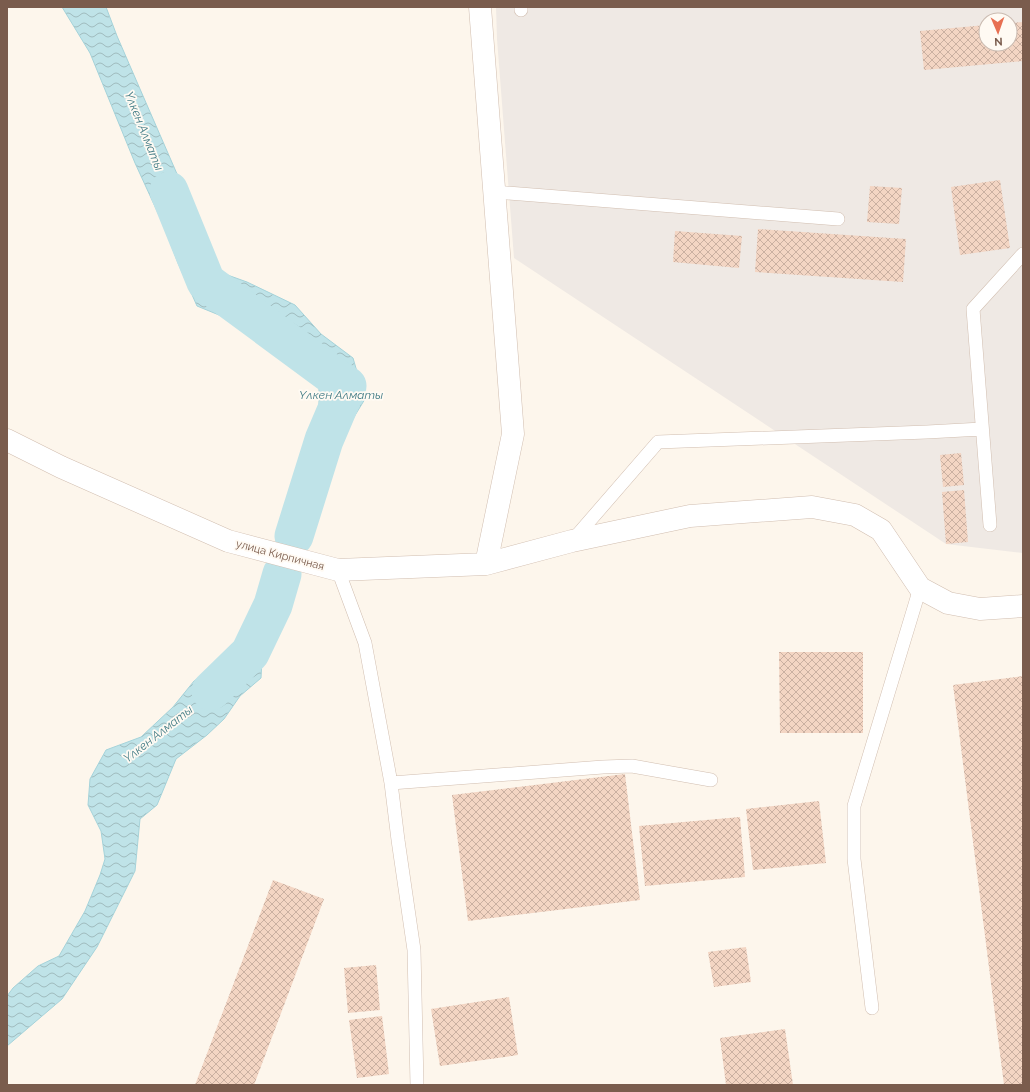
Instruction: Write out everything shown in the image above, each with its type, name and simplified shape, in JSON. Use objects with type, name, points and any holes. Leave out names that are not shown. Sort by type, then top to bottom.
[{"type":"street","points":[[480,7],[513,434],[486,564]]},
{"type":"street","name":"улица Кирпичная","points":[[7,440],[61,468],[228,541],[338,570],[486,564],[572,541],[690,516],[812,507],[855,516],[881,530],[920,588]]},
{"type":"street","points":[[920,588],[948,603],[980,609],[1023,606]]},
{"type":"lane","points":[[494,192],[838,219]]},
{"type":"lane","points":[[990,525],[973,309],[1023,254]]},
{"type":"lane","points":[[572,541],[658,442],[982,429]]},
{"type":"lane","points":[[338,570],[365,643],[391,783],[414,950],[417,1085]]},
{"type":"lane","points":[[872,1008],[854,860],[854,806],[920,588]]},
{"type":"lane","points":[[391,783],[617,766],[632,766],[711,780]]},
{"type":"shaded area","points":[[496,7],[1023,7],[1023,553],[946,544],[514,258],[497,39]]},
{"type":"water","name":"Үлкен Алматы","points":[[62,7],[106,7],[117,36],[184,190],[190,246],[208,268],[247,282],[295,305],[321,334],[353,358],[365,399],[335,448],[308,449],[319,415],[319,376],[298,349],[197,306],[163,224],[135,163],[90,53]]},
{"type":"water","points":[[235,650],[262,658],[261,678],[240,696],[224,719],[207,735],[176,759],[157,805],[140,819],[135,871],[97,947],[62,999],[7,1046],[7,996],[13,988],[38,966],[59,956],[85,911],[100,875],[105,859],[101,831],[88,805],[90,779],[106,750],[141,737],[173,707],[194,681],[230,656]]},
{"type":"building","points":[[1018,22],[1023,22],[1023,61],[924,70],[920,31],[978,26],[978,52],[1018,52]]},
{"type":"building","points":[[1000,180],[1010,248],[960,255],[951,187]]},
{"type":"building","points":[[870,186],[902,188],[899,224],[867,222]]},
{"type":"building","points":[[758,229],[906,239],[903,282],[755,272]]},
{"type":"building","points":[[675,231],[742,236],[739,268],[673,262]]},
{"type":"building","points":[[961,453],[964,485],[943,487],[940,455]]},
{"type":"building","points":[[964,490],[968,542],[946,544],[942,492]]},
{"type":"building","points":[[779,652],[863,652],[863,733],[780,733]]},
{"type":"building","points":[[1023,676],[1023,1085],[1004,1085],[953,685]]},
{"type":"building","points":[[625,774],[640,900],[468,921],[452,795]]},
{"type":"building","points":[[819,801],[826,863],[753,870],[746,809]]},
{"type":"building","points":[[740,817],[745,877],[645,886],[639,826]]},
{"type":"building","points":[[273,880],[324,899],[254,1085],[195,1085]]},
{"type":"building","points":[[746,947],[751,982],[714,987],[708,952]]},
{"type":"building","points":[[376,965],[380,1010],[348,1013],[344,968]]},
{"type":"building","points":[[509,997],[518,1055],[440,1066],[431,1009]]},
{"type":"building","points":[[382,1016],[389,1074],[357,1078],[349,1020]]},
{"type":"building","points":[[785,1029],[793,1085],[726,1085],[720,1038]]},
{"type":"waterway","name":"Үлкен Алматы","points":[[169,191],[206,282],[347,386],[324,440],[294,536]]},
{"type":"waterway","name":"Үлкен Алматы","points":[[211,691],[250,653],[273,605],[282,574]]}]
